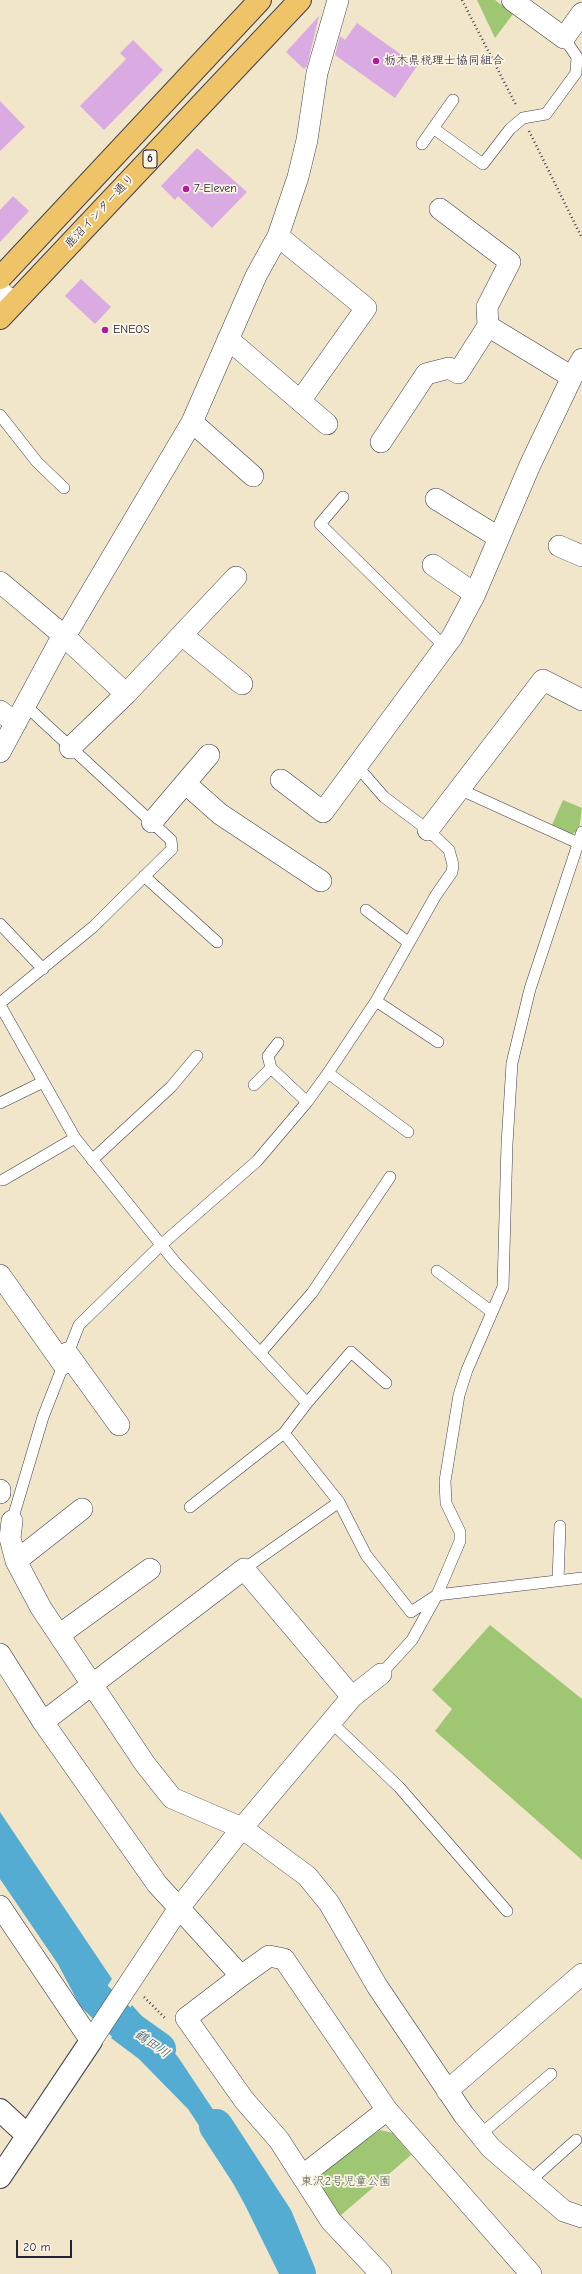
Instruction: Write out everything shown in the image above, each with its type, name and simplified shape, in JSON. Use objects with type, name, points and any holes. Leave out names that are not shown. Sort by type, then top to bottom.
[{"type":"main road","name":"6","points":[[0,278],[260,0]]},
{"type":"main road","name":"鹿沼インター通り","points":[[4,304],[300,0]]},
{"type":"street","points":[[0,752],[8,717],[25,705],[63,635],[70,628],[192,422],[256,276],[278,236],[298,177],[307,140],[317,74],[338,0]]},
{"type":"street","points":[[512,0],[564,38],[582,13]]},
{"type":"street","points":[[381,442],[426,374],[449,368],[458,373],[488,326],[487,307],[510,262],[440,209]]},
{"type":"street","points":[[278,236],[366,308],[300,401]]},
{"type":"street","points":[[488,326],[572,377]]},
{"type":"street","points":[[228,339],[327,424]]},
{"type":"street","points":[[281,780],[323,812],[445,647],[475,594],[530,465],[582,359]]},
{"type":"street","points":[[192,422],[253,476]]},
{"type":"street","points":[[436,499],[498,537]]},
{"type":"street","points":[[559,546],[582,556]]},
{"type":"street","points":[[433,565],[475,594]]},
{"type":"street","points":[[70,748],[126,694],[236,577]]},
{"type":"street","points":[[0,582],[63,635],[126,694]]},
{"type":"street","points":[[182,635],[242,684]]},
{"type":"street","points":[[428,830],[543,680],[582,700]]},
{"type":"street","points":[[152,822],[209,755]]},
{"type":"street","points":[[185,783],[220,814],[321,880]]},
{"type":"street","points":[[0,1275],[118,1426]]},
{"type":"street","points":[[16,1561],[82,1509]]},
{"type":"street","points":[[12,1521],[10,1538],[16,1561],[41,1608],[145,1764],[172,1798],[242,1828],[307,1876],[329,1903],[377,1986],[464,2115],[491,2148],[530,2182],[564,2211],[582,2217]]},
{"type":"street","points":[[59,1635],[150,1569]]},
{"type":"street","points":[[43,1722],[244,1569],[352,1697]]},
{"type":"street","points":[[0,1654],[43,1722],[157,1884],[241,1976]]},
{"type":"street","points":[[0,2177],[179,1908],[242,1828],[332,1723],[352,1697],[381,1674]]},
{"type":"street","points":[[0,1906],[91,2041]]},
{"type":"street","points":[[380,2274],[331,2221],[279,2140],[244,2100],[186,2018],[269,1956],[284,1959],[387,2110],[531,2274]]},
{"type":"street","points":[[447,2091],[582,1974]]},
{"type":"street","points":[[0,2110],[27,2136]]},
{"type":"street","points":[[302,2176],[387,2110]]},
{"type":"lane","points":[[433,128],[483,164],[510,129],[523,118],[546,114],[576,73],[577,56],[564,38]]},
{"type":"lane","points":[[422,144],[453,100]]},
{"type":"lane","points":[[0,415],[37,462],[64,488]]},
{"type":"lane","points":[[343,497],[320,524],[445,647]]},
{"type":"lane","points":[[25,705],[171,840],[172,849],[94,927],[0,1004],[75,1138],[175,1262],[261,1352],[307,1403]]},
{"type":"lane","points":[[12,1521],[43,1417],[79,1324],[161,1245],[257,1161],[307,1102],[376,1001],[436,895],[452,872],[453,865],[449,850],[428,830],[384,797],[357,766]]},
{"type":"lane","points":[[459,790],[578,843]]},
{"type":"lane","points":[[381,1674],[412,1640],[437,1595],[460,1542],[460,1532],[446,1503],[445,1481],[459,1395],[467,1370],[503,1287],[507,1144],[512,1063],[530,989],[582,832]]},
{"type":"lane","points":[[144,876],[217,942]]},
{"type":"lane","points":[[366,910],[409,943]]},
{"type":"lane","points":[[0,924],[43,969]]},
{"type":"lane","points":[[376,1001],[438,1042]]},
{"type":"lane","points":[[278,1043],[268,1056],[270,1068],[307,1102]]},
{"type":"lane","points":[[92,1160],[171,1087],[197,1056]]},
{"type":"lane","points":[[254,1085],[270,1068]]},
{"type":"lane","points":[[328,1073],[408,1132]]},
{"type":"lane","points":[[0,1103],[43,1082]]},
{"type":"lane","points":[[3,1180],[75,1138]]},
{"type":"lane","points":[[261,1352],[312,1293],[390,1177]]},
{"type":"lane","points":[[437,1271],[492,1312]]},
{"type":"lane","points":[[190,1507],[284,1433],[307,1403],[351,1352],[386,1383]]},
{"type":"lane","points":[[284,1433],[339,1502],[366,1555],[411,1612],[437,1595],[582,1578]]},
{"type":"lane","points":[[244,1569],[339,1502]]},
{"type":"lane","points":[[558,1580],[560,1526]]},
{"type":"lane","points":[[332,1723],[399,1787],[507,1911]]},
{"type":"lane","points":[[481,2134],[551,2074]]},
{"type":"lane","points":[[530,2182],[576,2140]]},
{"type":"path","points":[[129,1982],[172,2024],[186,2018]]},
{"type":"green space","points":[[477,0],[495,0],[513,14],[495,38]]},
{"type":"green space","points":[[563,800],[582,808],[579,830],[572,834],[552,825]]},
{"type":"green space","points":[[490,1625],[582,1699],[582,1860],[435,1731],[452,1709],[432,1690]]},
{"type":"green space","name":"東沢2号児童公園","points":[[380,2130],[393,2133],[411,2155],[340,2216],[316,2187],[317,2175]]},
{"type":"water","points":[[0,1812],[112,1979],[90,2011],[0,1879]]},
{"type":"water","points":[[132,2005],[178,2057],[216,2114],[228,2135],[290,2274],[279,2274],[245,2205],[212,2145],[188,2109],[139,2059],[111,2038]]},
{"type":"building","points":[[319,16],[307,66],[304,69],[286,52]]},
{"type":"building","name":"栃木県税理士協同組合","points":[[357,23],[417,66],[395,98],[335,55],[340,36],[345,40]]},
{"type":"building","points":[[133,40],[163,70],[104,130],[80,106],[126,59],[120,53]]},
{"type":"building","points":[[0,101],[25,127],[0,151]]},
{"type":"building","name":"7-Eleven","points":[[197,148],[247,192],[212,228],[178,196],[175,200],[161,186]]},
{"type":"building","points":[[13,196],[29,211],[0,242],[0,210]]},
{"type":"building","points":[[81,279],[111,307],[95,324],[65,296]]},
{"type":"waterway","name":"鶴田川","points":[[75,1960],[94,1996],[121,2022],[159,2049]]},
{"type":"waterway","name":"鶴田川","points":[[216,2126],[276,2218],[299,2274]]},
{"type":"place","name":"栃木県税理士協同組合","points":[[376,61]]},
{"type":"place","name":"7-Eleven","points":[[186,189]]},
{"type":"place","name":"ENEOS","points":[[105,330]]}]
